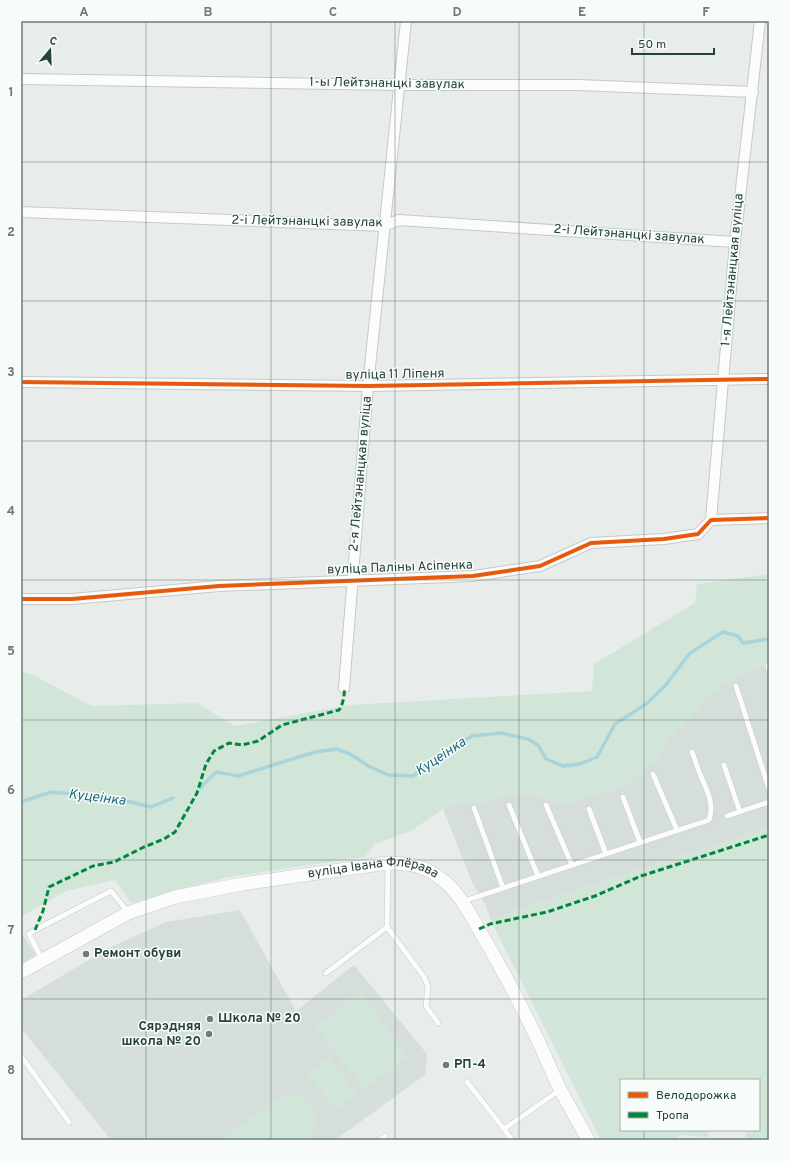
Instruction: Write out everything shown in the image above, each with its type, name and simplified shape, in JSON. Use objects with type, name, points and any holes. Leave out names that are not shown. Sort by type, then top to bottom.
[{"type":"street","name":"2-я Лейтэнанцкая вуліца","points":[[344,688],[368,386],[406,21]]},
{"type":"street","name":"1-я Лейтэнанцкая вуліца","points":[[711,520],[735,242],[760,21]]},
{"type":"street","name":"1-ы Лейтэнанцкі завулак","points":[[21,79],[578,85],[753,92]]},
{"type":"street","name":"2-і Лейтэнанцкі завулак","points":[[21,212],[384,226],[400,220],[735,242]]},
{"type":"street","name":"вуліца 11 Ліпеня","points":[[21,382],[368,386],[769,379]]},
{"type":"street","points":[[711,520],[769,518]]},
{"type":"street","name":"вуліца Паліны Асіпенка","points":[[21,599],[72,599],[219,586],[473,576],[540,566],[591,543],[664,539],[698,534],[711,520]]},
{"type":"street","name":"вуліца Івана Флёрава","points":[[21,972],[42,959],[128,913],[175,897],[242,884],[388,862],[417,865],[427,869],[444,880],[463,902],[493,952],[527,1017],[561,1090],[588,1140]]},
{"type":"lane","points":[[736,686],[769,789]]},
{"type":"lane","points":[[463,902],[709,820],[712,813],[709,794],[692,752]]},
{"type":"lane","points":[[724,765],[740,812]]},
{"type":"lane","points":[[653,774],[677,830]]},
{"type":"lane","points":[[623,797],[640,842]]},
{"type":"lane","points":[[727,816],[769,802]]},
{"type":"lane","points":[[509,805],[538,876]]},
{"type":"lane","points":[[546,805],[572,865]]},
{"type":"lane","points":[[474,808],[503,888]]},
{"type":"lane","points":[[589,809],[606,854]]},
{"type":"lane","points":[[388,862],[387,927],[424,977],[428,986],[426,1006],[438,1023]]},
{"type":"lane","points":[[42,959],[29,934],[35,930],[111,891],[128,913]]},
{"type":"lane","points":[[326,973],[387,927]]},
{"type":"lane","points":[[21,1056],[69,1122]]},
{"type":"lane","points":[[467,1082],[512,1140]]},
{"type":"lane","points":[[504,1129],[561,1090]]},
{"type":"lane","points":[[380,1140],[385,1136]]},
{"type":"shaded area","points":[[769,663],[769,827],[490,919],[486,906],[472,882],[443,809],[462,801],[481,804],[499,797],[532,795],[564,804],[655,761],[666,743],[703,701],[715,690],[751,670]]},
{"type":"shaded area","name":"Школа № 20","points":[[240,910],[296,1011],[354,965],[427,1054],[425,1075],[335,1140],[111,1140],[21,1028],[21,1000],[109,948],[166,922]]},
{"type":"shaded area","points":[[21,932],[36,955],[21,964]]},
{"type":"green space","points":[[769,574],[769,663],[750,670],[716,690],[703,701],[666,743],[655,761],[627,786],[564,804],[532,795],[499,797],[481,804],[462,801],[443,809],[411,831],[375,844],[365,857],[228,877],[131,903],[115,880],[66,891],[21,917],[21,672],[31,674],[92,706],[197,703],[235,726],[349,705],[592,691],[594,664],[695,603],[697,584]]},
{"type":"green space","points":[[769,827],[769,1140],[745,1140],[746,1131],[760,1131],[760,1079],[620,1079],[620,1131],[709,1131],[708,1137],[679,1135],[678,1140],[601,1140],[490,919]]},
{"type":"green space","points":[[360,993],[408,1057],[364,1089],[316,1026]]},
{"type":"green space","points":[[329,1058],[357,1095],[336,1110],[308,1074]]},
{"type":"green space","points":[[288,1096],[301,1097],[313,1106],[316,1120],[312,1133],[307,1140],[220,1140],[276,1100]]},
{"type":"waterway","name":"Куцеінка","points":[[201,788],[216,772],[238,776],[315,752],[337,749],[350,754],[370,767],[389,775],[413,776],[445,752],[472,736],[501,733],[528,739],[538,745],[546,759],[563,766],[580,764],[597,757],[615,724],[646,704],[665,686],[690,653],[723,632],[738,636],[743,643],[769,639]]},
{"type":"waterway","name":"Куцеінка","points":[[21,802],[51,792],[111,797],[151,807],[173,798]]},
{"type":"marked path","points":[[35,930],[43,911],[49,887],[93,866],[114,862],[164,839],[175,832],[197,793],[206,764],[214,751],[229,743],[242,745],[258,741],[282,725],[339,710],[342,705],[344,688]]},
{"type":"marked path","points":[[479,929],[490,924],[547,912],[595,896],[641,876],[769,835]]},
{"type":"cycle path","points":[[21,382],[368,386],[769,379]]},
{"type":"cycle path","points":[[21,599],[72,599],[219,586],[473,576],[540,566],[591,543],[664,539],[698,534],[711,520],[769,518]]},
{"type":"place","name":"Ремонт обуви","points":[[86,954]]},
{"type":"place","name":"Школа № 20","points":[[210,1019]]},
{"type":"place","name":"Сярэдняя школа № 20","points":[[209,1034]]},
{"type":"place","name":"РП-4","points":[[446,1065]]}]
